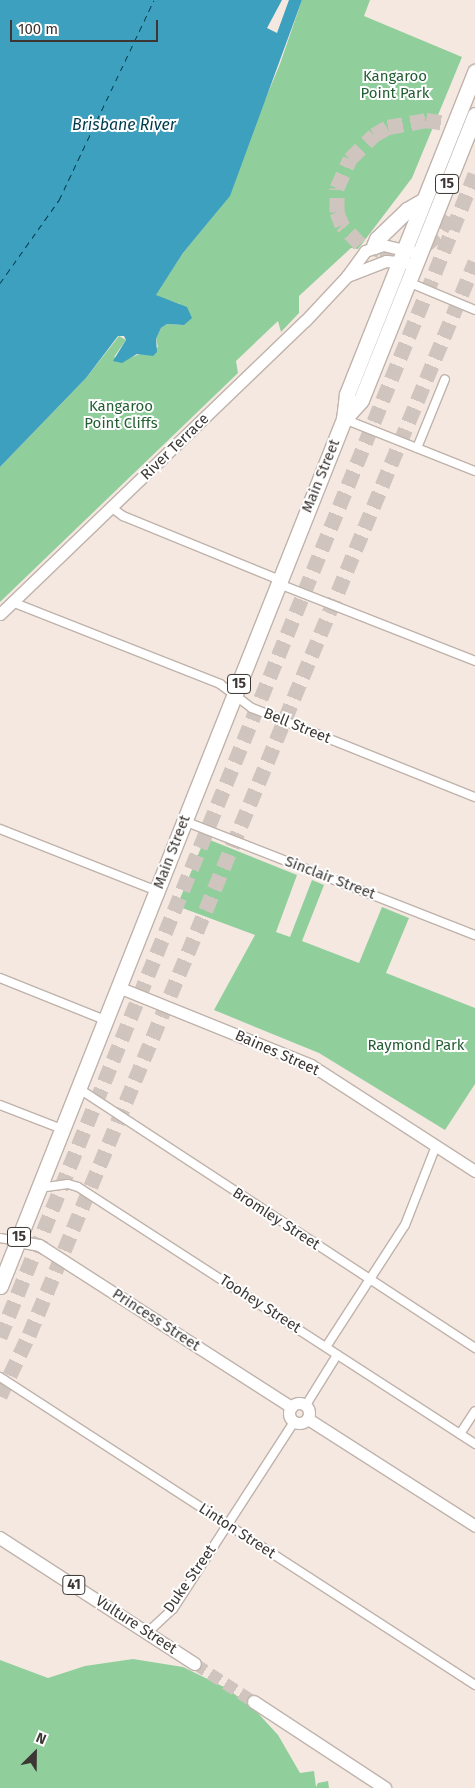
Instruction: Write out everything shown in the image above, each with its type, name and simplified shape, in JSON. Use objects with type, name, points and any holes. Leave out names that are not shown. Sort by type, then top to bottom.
[{"type":"highway","name":"Main Street","points":[[0,1286],[344,419],[348,394],[421,202],[475,72]]},
{"type":"highway","name":"Main Street","points":[[344,419],[361,400],[475,115]]},
{"type":"highway","points":[[374,246],[377,239],[407,210],[421,202]]},
{"type":"main road","name":"Vulture Street","points":[[0,1538],[195,1664]]},
{"type":"main road","points":[[254,1702],[385,1788]]},
{"type":"street","name":"River Terrace","points":[[0,614],[259,366],[347,276],[354,262],[374,246],[417,259]]},
{"type":"street","name":"River Terrace","points":[[347,276],[401,255]]},
{"type":"street","points":[[408,282],[475,310]]},
{"type":"street","points":[[417,448],[444,379]]},
{"type":"street","points":[[344,419],[475,471]]},
{"type":"street","points":[[112,508],[123,516],[279,582],[475,661]]},
{"type":"street","name":"Bell Street","points":[[12,602],[220,684],[252,708],[475,797]]},
{"type":"street","name":"Sinclair Street","points":[[184,821],[475,935]]},
{"type":"street","points":[[0,829],[157,891]]},
{"type":"street","points":[[0,978],[105,1020]]},
{"type":"street","name":"Baines Street","points":[[118,987],[311,1065],[475,1171]]},
{"type":"street","name":"Bromley Street","points":[[78,1088],[475,1348]]},
{"type":"street","points":[[0,1105],[62,1129]]},
{"type":"street","points":[[326,1347],[410,1215],[436,1146]]},
{"type":"street","name":"Toohey Street","points":[[39,1188],[68,1184],[78,1187],[475,1444]]},
{"type":"street","points":[[0,1238],[17,1241]]},
{"type":"street","name":"Princess Street","points":[[17,1241],[40,1245],[291,1407]]},
{"type":"street","points":[[306,1405],[337,1355]]},
{"type":"street","name":"Linton Street","points":[[0,1377],[475,1685]]},
{"type":"street","points":[[296,1403],[306,1405],[309,1410],[308,1419],[303,1423],[294,1422],[289,1413],[291,1407],[296,1403]]},
{"type":"street","points":[[460,1434],[475,1411]]},
{"type":"street","points":[[308,1419],[475,1526]]},
{"type":"street","name":"Duke Street","points":[[148,1632],[173,1609],[294,1422]]},
{"type":"green space","name":"Kangaroo Point Cliffs","points":[[302,0],[370,0],[364,16],[462,57],[412,178],[358,249],[351,248],[299,296],[299,313],[281,332],[278,321],[236,361],[238,373],[0,602],[0,467],[86,378],[119,336],[126,340],[114,357],[127,359],[158,347],[156,339],[161,328],[167,324],[184,325],[180,304],[155,296],[183,253],[220,208],[280,64]]},
{"type":"green space","name":"Raymond Park","points":[[205,838],[297,875],[276,932],[290,937],[312,880],[324,885],[302,941],[359,963],[382,907],[409,918],[386,973],[475,1008],[475,1084],[445,1130],[319,1053],[214,1010],[255,935],[177,906]]},
{"type":"green space","points":[[133,1659],[183,1667],[228,1689],[255,1710],[278,1735],[300,1773],[314,1771],[316,1787],[318,1783],[328,1781],[329,1788],[0,1788],[0,1660],[48,1678],[85,1666]]},
{"type":"water","name":"Brisbane River","points":[[0,0],[302,0],[230,196],[183,253],[156,295],[187,307],[192,318],[184,325],[167,324],[161,328],[156,339],[157,352],[153,356],[137,354],[122,363],[113,361],[126,340],[124,336],[118,336],[86,378],[0,467]]},
{"type":"pier","points":[[282,0],[289,0],[277,33],[267,28]]},
{"type":"ferry route","points":[[0,283],[59,200],[154,0]]},
{"type":"tunnel","points":[[449,216],[438,235],[415,253],[380,250],[360,244],[342,225],[337,212],[337,188],[350,159],[374,135],[388,127],[426,120],[466,126]]},
{"type":"tunnel","points":[[0,1337],[475,174]]},
{"type":"tunnel","points":[[0,1396],[29,1335],[475,262]]},
{"type":"tunnel","points":[[195,1664],[254,1702]]},
{"type":"park label","name":"Kangaroo Point Park","points":[[395,84]]}]
